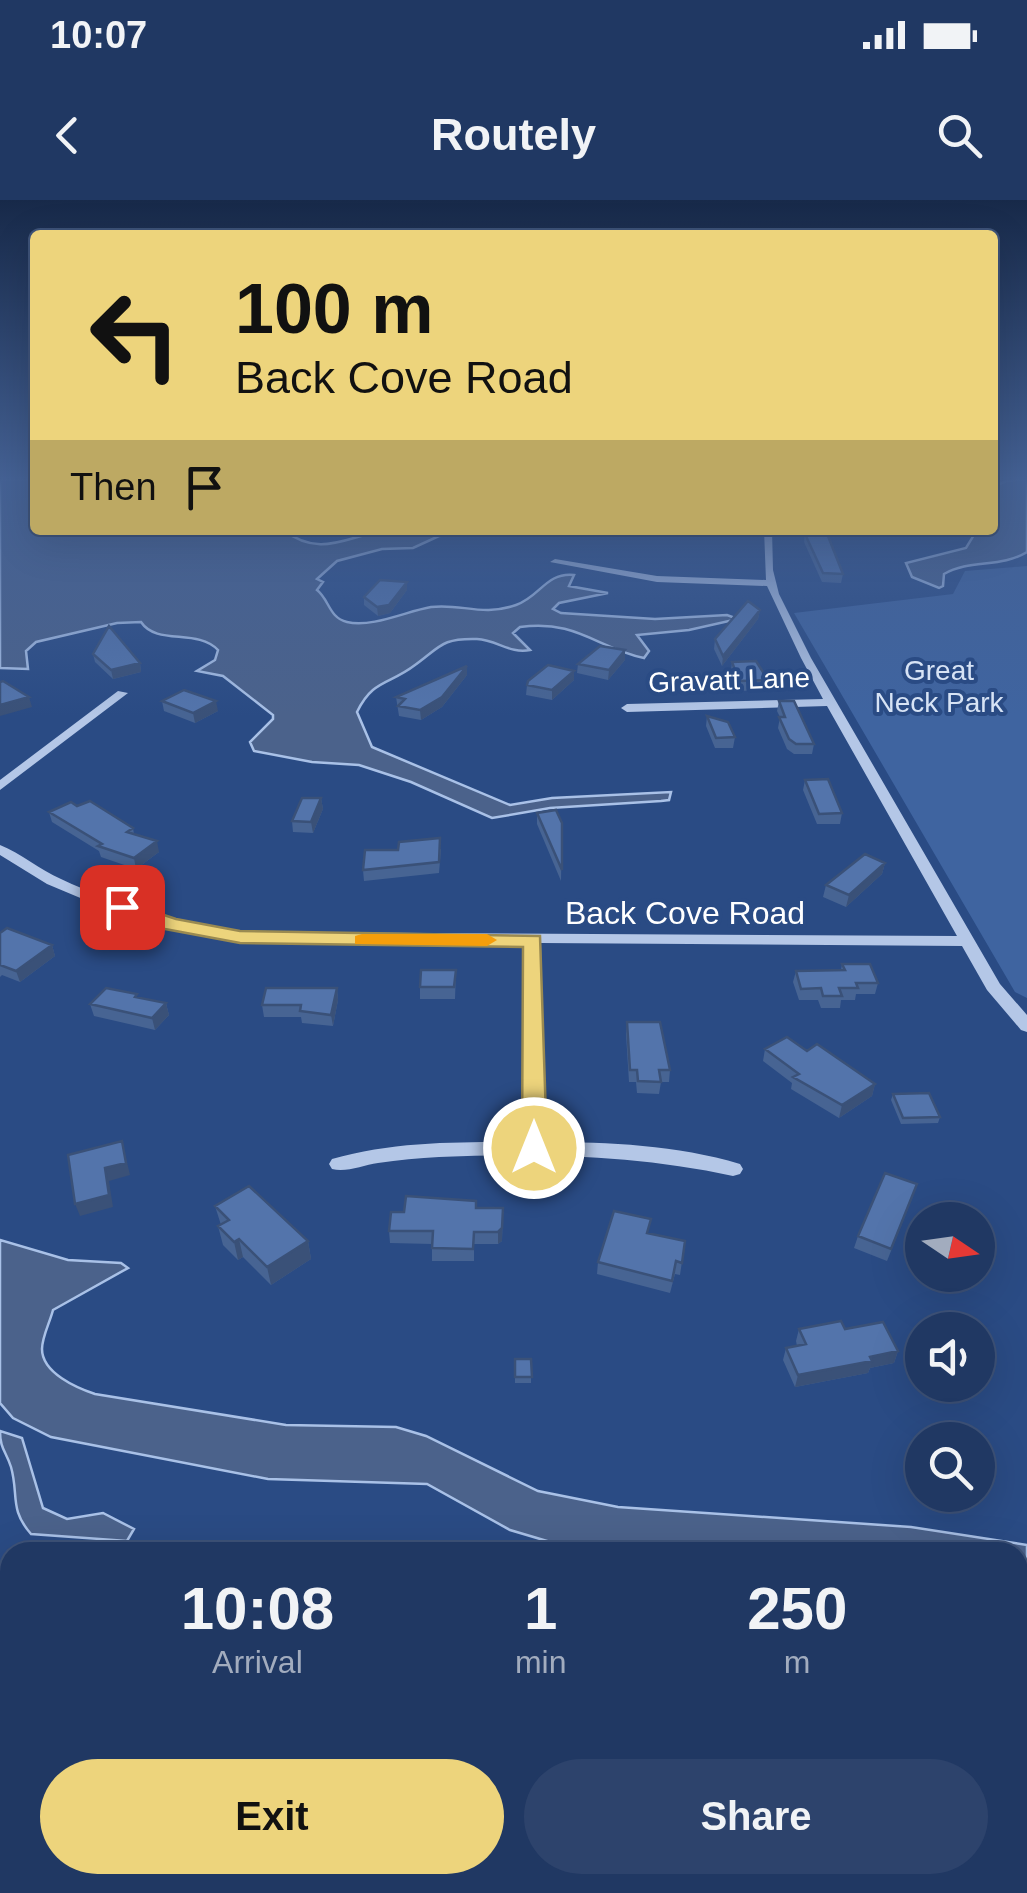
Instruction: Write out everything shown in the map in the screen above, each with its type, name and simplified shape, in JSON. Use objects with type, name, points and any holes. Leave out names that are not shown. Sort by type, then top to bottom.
[{"type":"street","points":[[769,558],[770,583],[832,702],[993,986],[1027,1026]]},
{"type":"street","points":[[554,562],[658,580],[770,583]]},
{"type":"street","points":[[0,786],[122,693]]},
{"type":"street","name":"Gravatt Lane","points":[[628,708],[832,702]]},
{"type":"street","name":"Back Cove Road","points":[[0,849],[60,883],[154,919],[205,932],[278,940],[968,941]]},
{"type":"street","points":[[533,940],[534,1148]]},
{"type":"street","points":[[339,1164],[403,1151],[534,1148],[640,1150],[734,1169]]},
{"type":"green space","name":"Great Neck Park","points":[[1027,566],[1027,998],[1015,992],[794,613],[953,594],[965,571]]},
{"type":"shaded area","points":[[0,558],[348,558],[337,561],[317,579],[323,582],[317,590],[336,617],[357,623],[431,607],[504,608],[524,601],[564,575],[574,575],[569,586],[608,593],[559,603],[553,609],[561,613],[655,619],[727,615],[738,619],[689,630],[637,635],[649,651],[644,658],[556,627],[520,627],[513,633],[530,650],[477,639],[449,642],[369,694],[357,712],[372,747],[510,805],[552,798],[671,792],[669,800],[550,808],[492,818],[411,782],[359,765],[312,762],[254,751],[250,742],[273,715],[223,676],[197,671],[215,660],[218,650],[199,640],[157,633],[141,622],[117,623],[36,642],[26,651],[28,669],[0,668]]},
{"type":"shaded area","points":[[926,558],[1014,558],[954,569],[944,574],[943,586],[939,588],[912,577],[906,563]]},
{"type":"shaded area","points":[[0,1240],[68,1260],[121,1263],[128,1268],[53,1310],[43,1340],[44,1358],[54,1372],[95,1394],[286,1425],[396,1427],[426,1436],[538,1491],[618,1507],[911,1527],[1008,1542],[550,1542],[510,1530],[427,1484],[268,1479],[51,1437],[13,1418],[0,1403]]},
{"type":"shaded area","points":[[0,1431],[22,1438],[43,1508],[67,1519],[103,1513],[134,1529],[127,1541],[31,1534],[17,1509]]},
{"type":"building","points":[[816,558],[837,558],[843,574],[823,573]]},
{"type":"building","points":[[380,580],[407,582],[389,605],[377,607],[364,597]]},
{"type":"building","points":[[748,601],[760,610],[723,656],[715,639]]},
{"type":"building","points":[[109,626],[140,663],[111,670],[93,654]]},
{"type":"building","points":[[600,646],[625,650],[609,670],[578,664]]},
{"type":"building","points":[[756,661],[768,680],[739,681],[732,662]]},
{"type":"building","points":[[548,665],[574,671],[552,690],[527,685],[528,681]]},
{"type":"building","points":[[467,666],[442,697],[420,710],[398,706],[405,699],[396,697]]},
{"type":"building","points":[[3,681],[29,697],[0,705]]},
{"type":"building","points":[[184,690],[216,701],[193,713],[162,701]]},
{"type":"building","points":[[779,701],[794,701],[814,744],[796,744],[789,739],[779,717],[785,717]]},
{"type":"building","points":[[707,716],[728,722],[735,737],[716,738]]},
{"type":"building","points":[[828,779],[842,813],[819,814],[805,780]]},
{"type":"building","points":[[302,798],[321,798],[311,822],[292,821]]},
{"type":"building","points":[[90,801],[133,828],[127,832],[157,841],[134,858],[98,846],[102,844],[49,812],[71,802],[77,806]]},
{"type":"building","points":[[556,810],[562,823],[562,870],[537,813]]},
{"type":"building","points":[[440,838],[439,862],[363,870],[365,850],[398,850],[399,842]]},
{"type":"building","points":[[865,854],[885,863],[849,895],[826,885]]},
{"type":"building","points":[[7,928],[52,945],[16,971],[0,965],[0,933]]},
{"type":"building","points":[[842,964],[870,964],[878,983],[839,988],[842,996],[823,996],[821,988],[801,989],[796,971],[845,970]]},
{"type":"building","points":[[421,970],[456,970],[454,987],[420,987]]},
{"type":"building","points":[[106,988],[166,1003],[152,1018],[90,1004]]},
{"type":"building","points":[[266,988],[337,988],[331,1015],[300,1011],[301,1005],[262,1005]]},
{"type":"building","points":[[627,1022],[660,1022],[670,1070],[659,1070],[661,1082],[638,1081],[637,1070],[630,1070]]},
{"type":"building","points":[[787,1037],[807,1051],[817,1044],[875,1084],[842,1105],[793,1077],[799,1074],[765,1049]]},
{"type":"building","points":[[929,1093],[940,1117],[903,1118],[893,1094]]},
{"type":"building","points":[[122,1141],[126,1163],[105,1168],[109,1195],[75,1204],[68,1155]]},
{"type":"building","points":[[885,1173],[917,1184],[910,1202],[905,1202],[905,1214],[891,1249],[858,1236]]},
{"type":"building","points":[[249,1186],[308,1241],[267,1267],[239,1239],[234,1242],[218,1226],[229,1220],[215,1206]]},
{"type":"building","points":[[406,1196],[476,1201],[476,1208],[503,1208],[502,1228],[498,1232],[474,1232],[473,1249],[432,1248],[433,1231],[389,1231],[391,1212],[404,1212]]},
{"type":"building","points":[[614,1211],[651,1219],[647,1233],[685,1241],[682,1263],[676,1261],[672,1281],[598,1262]]},
{"type":"building","points":[[841,1321],[845,1329],[883,1322],[898,1351],[870,1357],[872,1361],[798,1375],[786,1348],[806,1344],[799,1329]]},
{"type":"building","points":[[515,1359],[531,1359],[532,1377],[515,1377]]},
{"type":"slow traffic","points":[[362,940],[487,940]]},
{"type":"route","points":[[122,907],[172,924],[240,937],[533,940],[534,1148]]}]
